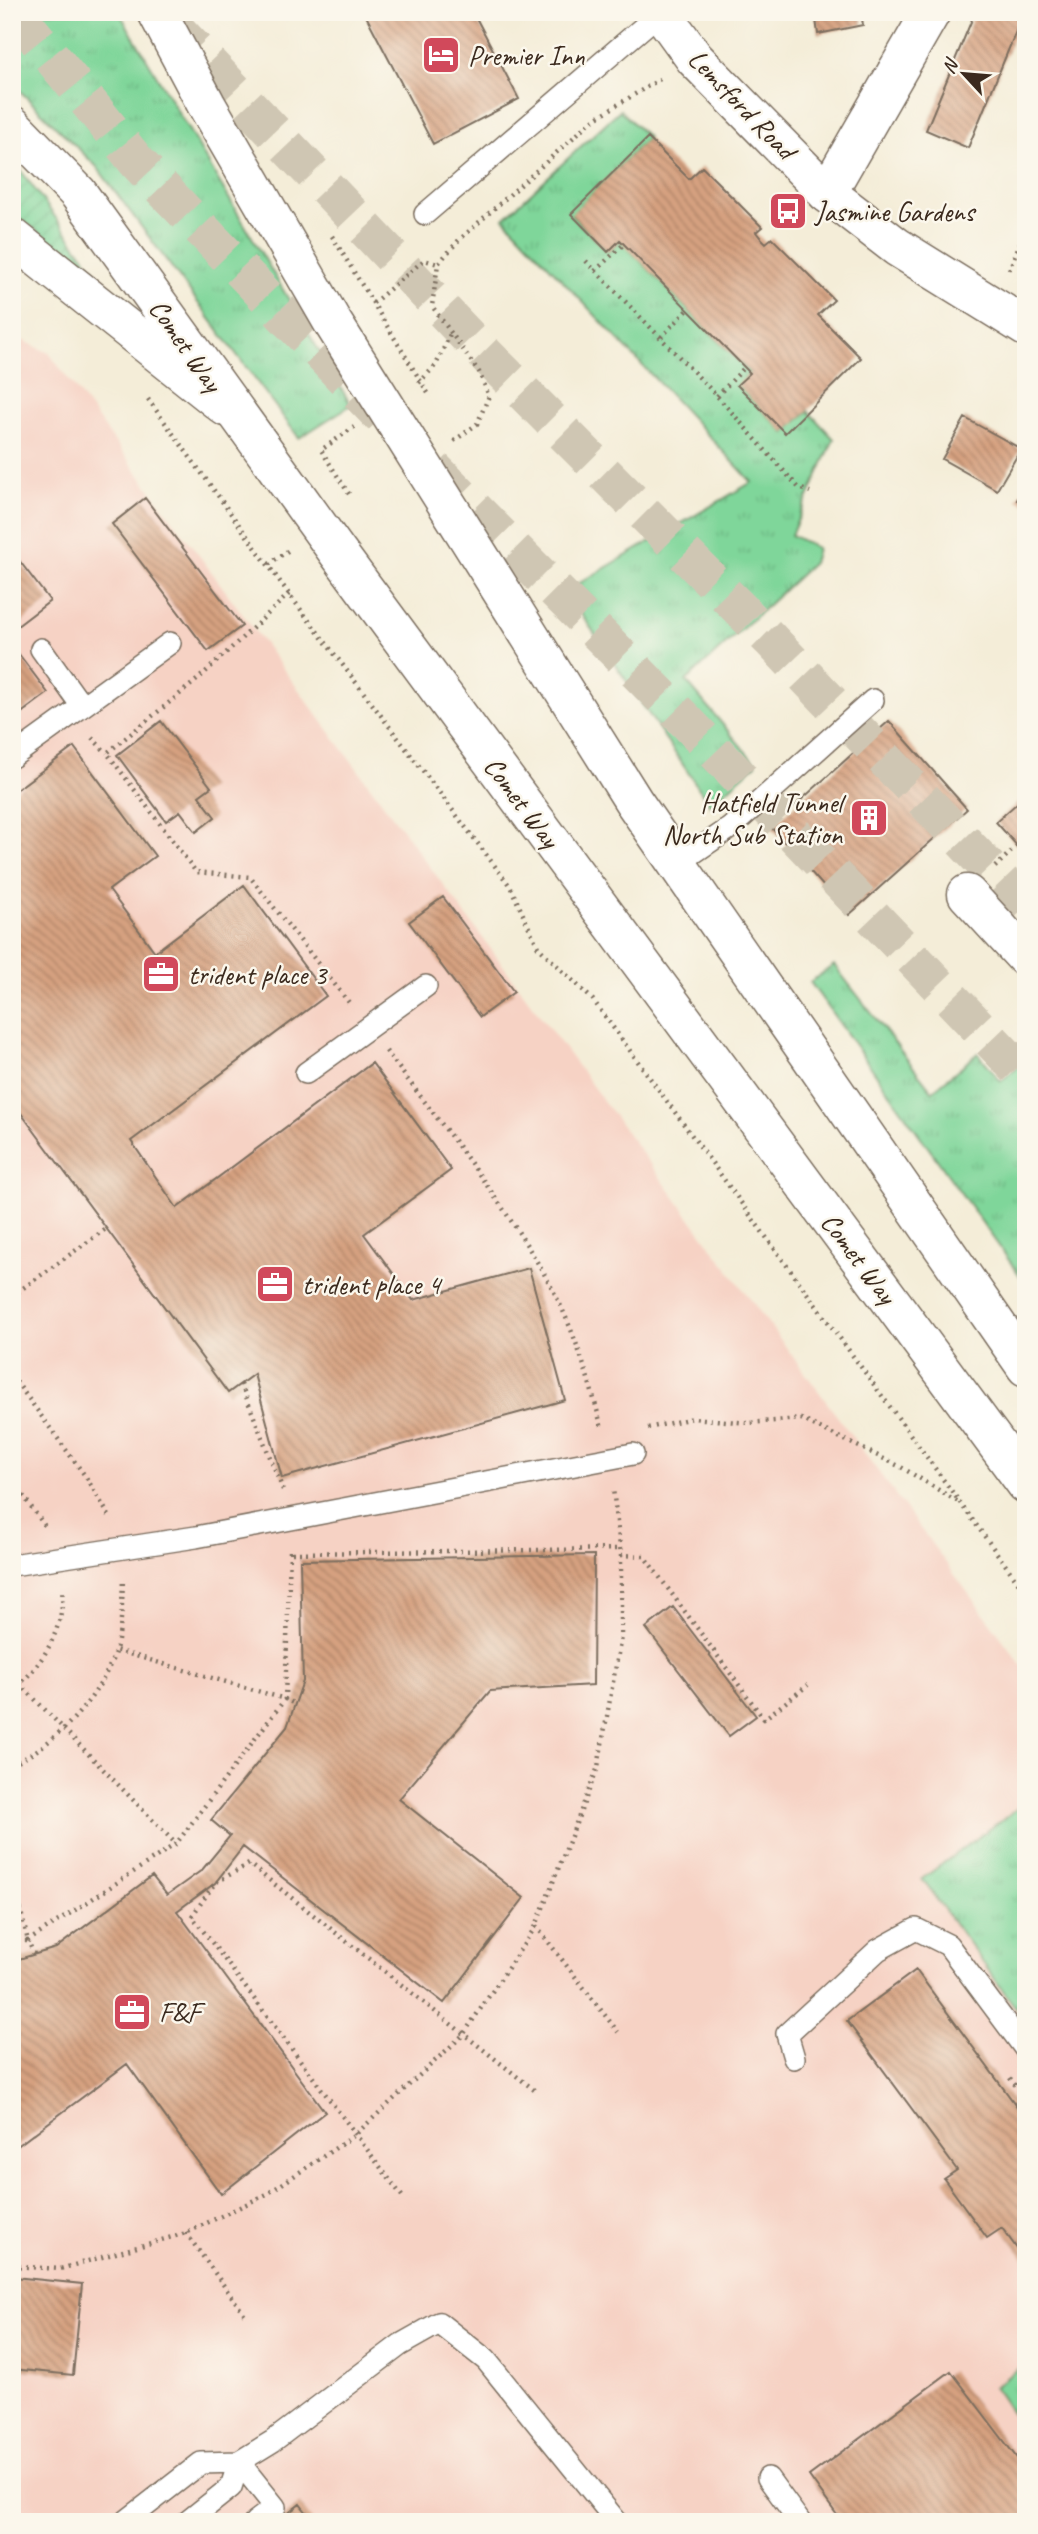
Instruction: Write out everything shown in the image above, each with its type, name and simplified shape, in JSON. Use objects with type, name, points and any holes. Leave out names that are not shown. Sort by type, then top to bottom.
[{"type":"main road","points":[[157,12],[206,104],[333,323],[626,791],[1026,1367]]},
{"type":"main road","name":"Lemsford Road","points":[[661,12],[695,59],[827,192],[897,247],[1026,327]]},
{"type":"main road","points":[[827,192],[931,12]]},
{"type":"main road","name":"Comet Way","points":[[12,125],[78,193],[236,414],[1026,1485]]},
{"type":"main road","points":[[12,237],[236,414]]},
{"type":"main road","points":[[967,894],[1026,958]]},
{"type":"lane","points":[[425,214],[661,12]]},
{"type":"lane","points":[[12,757],[170,643]]},
{"type":"lane","points":[[41,649],[81,705]]},
{"type":"lane","points":[[677,864],[730,828],[873,700]]},
{"type":"lane","points":[[306,1073],[426,986]]},
{"type":"lane","points":[[12,1565],[183,1539],[633,1454]]},
{"type":"lane","points":[[794,2058],[787,2035],[878,1950],[916,1929],[948,1945],[1026,2050]]},
{"type":"lane","points":[[125,2522],[201,2463],[239,2462],[272,2441],[400,2345],[439,2323],[486,2360],[617,2522]]},
{"type":"lane","points":[[187,2522],[231,2487],[239,2462]]},
{"type":"lane","points":[[239,2462],[275,2507],[255,2522]]},
{"type":"lane","points":[[768,2478],[800,2522]]},
{"type":"path","points":[[447,429],[454,441],[477,424],[489,396],[479,372],[432,306],[438,264],[458,241],[594,119],[695,59]]},
{"type":"path","points":[[327,226],[434,405]]},
{"type":"path","points":[[595,271],[624,244]]},
{"type":"path","points":[[373,303],[424,260],[438,264]]},
{"type":"path","points":[[586,261],[717,396],[799,488],[810,492]]},
{"type":"path","points":[[661,337],[688,310]]},
{"type":"path","points":[[421,382],[436,365],[451,332]]},
{"type":"path","points":[[717,396],[745,367]]},
{"type":"path","points":[[142,391],[289,594],[510,886],[538,947],[593,1000],[1026,1593]]},
{"type":"path","points":[[353,502],[321,450],[365,419]]},
{"type":"path","points":[[197,680],[289,594]]},
{"type":"path","points":[[12,1296],[107,1228]]},
{"type":"path","points":[[748,1423],[801,1419],[901,1466],[964,1505]]},
{"type":"path","points":[[290,1553],[620,1549]]},
{"type":"path","points":[[621,1555],[644,1556],[764,1720],[808,1685]]},
{"type":"path","points":[[12,1941],[28,1941],[176,1844],[285,1699],[115,1650]]},
{"type":"path","points":[[20,1684],[176,1844]]},
{"type":"path","points":[[402,2196],[192,1916],[215,1883],[249,1864],[537,2093]]},
{"type":"path","points":[[12,1874],[28,1941],[34,1954]]},
{"type":"path","points":[[536,1926],[618,2032]]},
{"type":"path","points":[[1009,2077],[1026,2099]]},
{"type":"path","points":[[186,2233],[245,2315]]},
{"type":"shaded area","points":[[12,335],[49,353],[1026,1671],[1026,2522],[12,2522]]},
{"type":"green space","points":[[12,12],[119,12],[351,405],[299,438],[96,166],[12,83]]},
{"type":"green space","points":[[620,110],[648,138],[571,215],[608,252],[620,240],[750,373],[738,386],[785,433],[808,411],[834,439],[791,535],[817,548],[813,563],[686,681],[756,764],[710,805],[566,591],[752,482],[504,218]]},
{"type":"green space","points":[[12,163],[19,168],[98,275],[12,213]]},
{"type":"green space","points":[[834,965],[932,1091],[978,1053],[1001,1081],[1026,1059],[1026,1284],[810,982]]},
{"type":"green space","points":[[1026,1802],[1026,2022],[922,1879]]},
{"type":"green space","points":[[1026,2363],[1026,2434],[994,2387]]},
{"type":"building","name":"Premier Inn","points":[[364,12],[473,12],[519,99],[433,144]]},
{"type":"building","points":[[815,12],[861,12],[863,25],[818,34]]},
{"type":"building","points":[[975,12],[1024,12],[968,148],[926,130]]},
{"type":"building","points":[[648,138],[689,179],[702,167],[762,227],[756,232],[760,237],[766,243],[772,238],[834,300],[818,315],[861,358],[785,433],[737,385],[750,373],[620,240],[608,252],[571,214]]},
{"type":"building","points":[[965,418],[1021,449],[997,490],[942,459]]},
{"type":"building","points":[[1026,485],[1026,504],[1017,500]]},
{"type":"building","points":[[145,498],[242,626],[208,651],[112,524]]},
{"type":"building","points":[[12,551],[50,601],[12,630]]},
{"type":"building","points":[[12,645],[48,693],[12,720]]},
{"type":"building","points":[[161,721],[211,787],[199,796],[215,817],[196,832],[180,811],[166,821],[117,755]]},
{"type":"building","name":"Hatfield Tunnel North Sub Station","points":[[889,721],[967,809],[849,915],[771,827]]},
{"type":"building","points":[[74,747],[155,856],[109,890],[155,952],[244,885],[326,996],[131,1141],[177,1208],[372,1063],[451,1170],[364,1234],[413,1300],[529,1268],[565,1400],[282,1478],[254,1374],[228,1393],[12,1101],[12,793]]},
{"type":"building","points":[[1026,795],[1026,856],[996,822]]},
{"type":"building","points":[[443,897],[514,992],[480,1017],[409,922]]},
{"type":"building","points":[[594,1555],[593,1685],[490,1691],[399,1799],[524,1898],[444,2003],[243,1847],[215,1883],[177,1911],[325,2112],[221,2194],[127,2064],[12,2150],[12,1961],[56,1948],[152,1876],[167,1895],[202,1870],[230,1836],[211,1820],[287,1727],[303,1681],[300,1560]]},
{"type":"building","points":[[673,1607],[756,1716],[729,1736],[646,1628]]},
{"type":"building","points":[[916,1970],[1026,2119],[1026,2261],[1002,2228],[987,2238],[944,2179],[957,2170],[847,2021]]},
{"type":"building","points":[[14,2277],[82,2284],[73,2375],[12,2369]]},
{"type":"building","points":[[951,2371],[1020,2462],[1026,2457],[1026,2522],[842,2522],[809,2476]]},
{"type":"building","points":[[300,2504],[314,2522],[277,2522]]},
{"type":"tunnel","points":[[15,12],[137,162],[382,417]]},
{"type":"tunnel","points":[[169,22],[473,342],[770,639],[1026,907]]},
{"type":"tunnel","points":[[434,469],[686,721],[1026,1077]]},
{"type":"place","name":"Premier Inn","points":[[441,55]]},
{"type":"place","name":"Jasmine Gardens","points":[[788,211]]},
{"type":"place","name":"Hatfield Tunnel North Sub Station","points":[[869,818]]},
{"type":"place","name":"trident place 3","points":[[161,974]]},
{"type":"place","name":"trident place 4","points":[[275,1284]]},
{"type":"place","name":"F&F","points":[[132,2012]]}]
